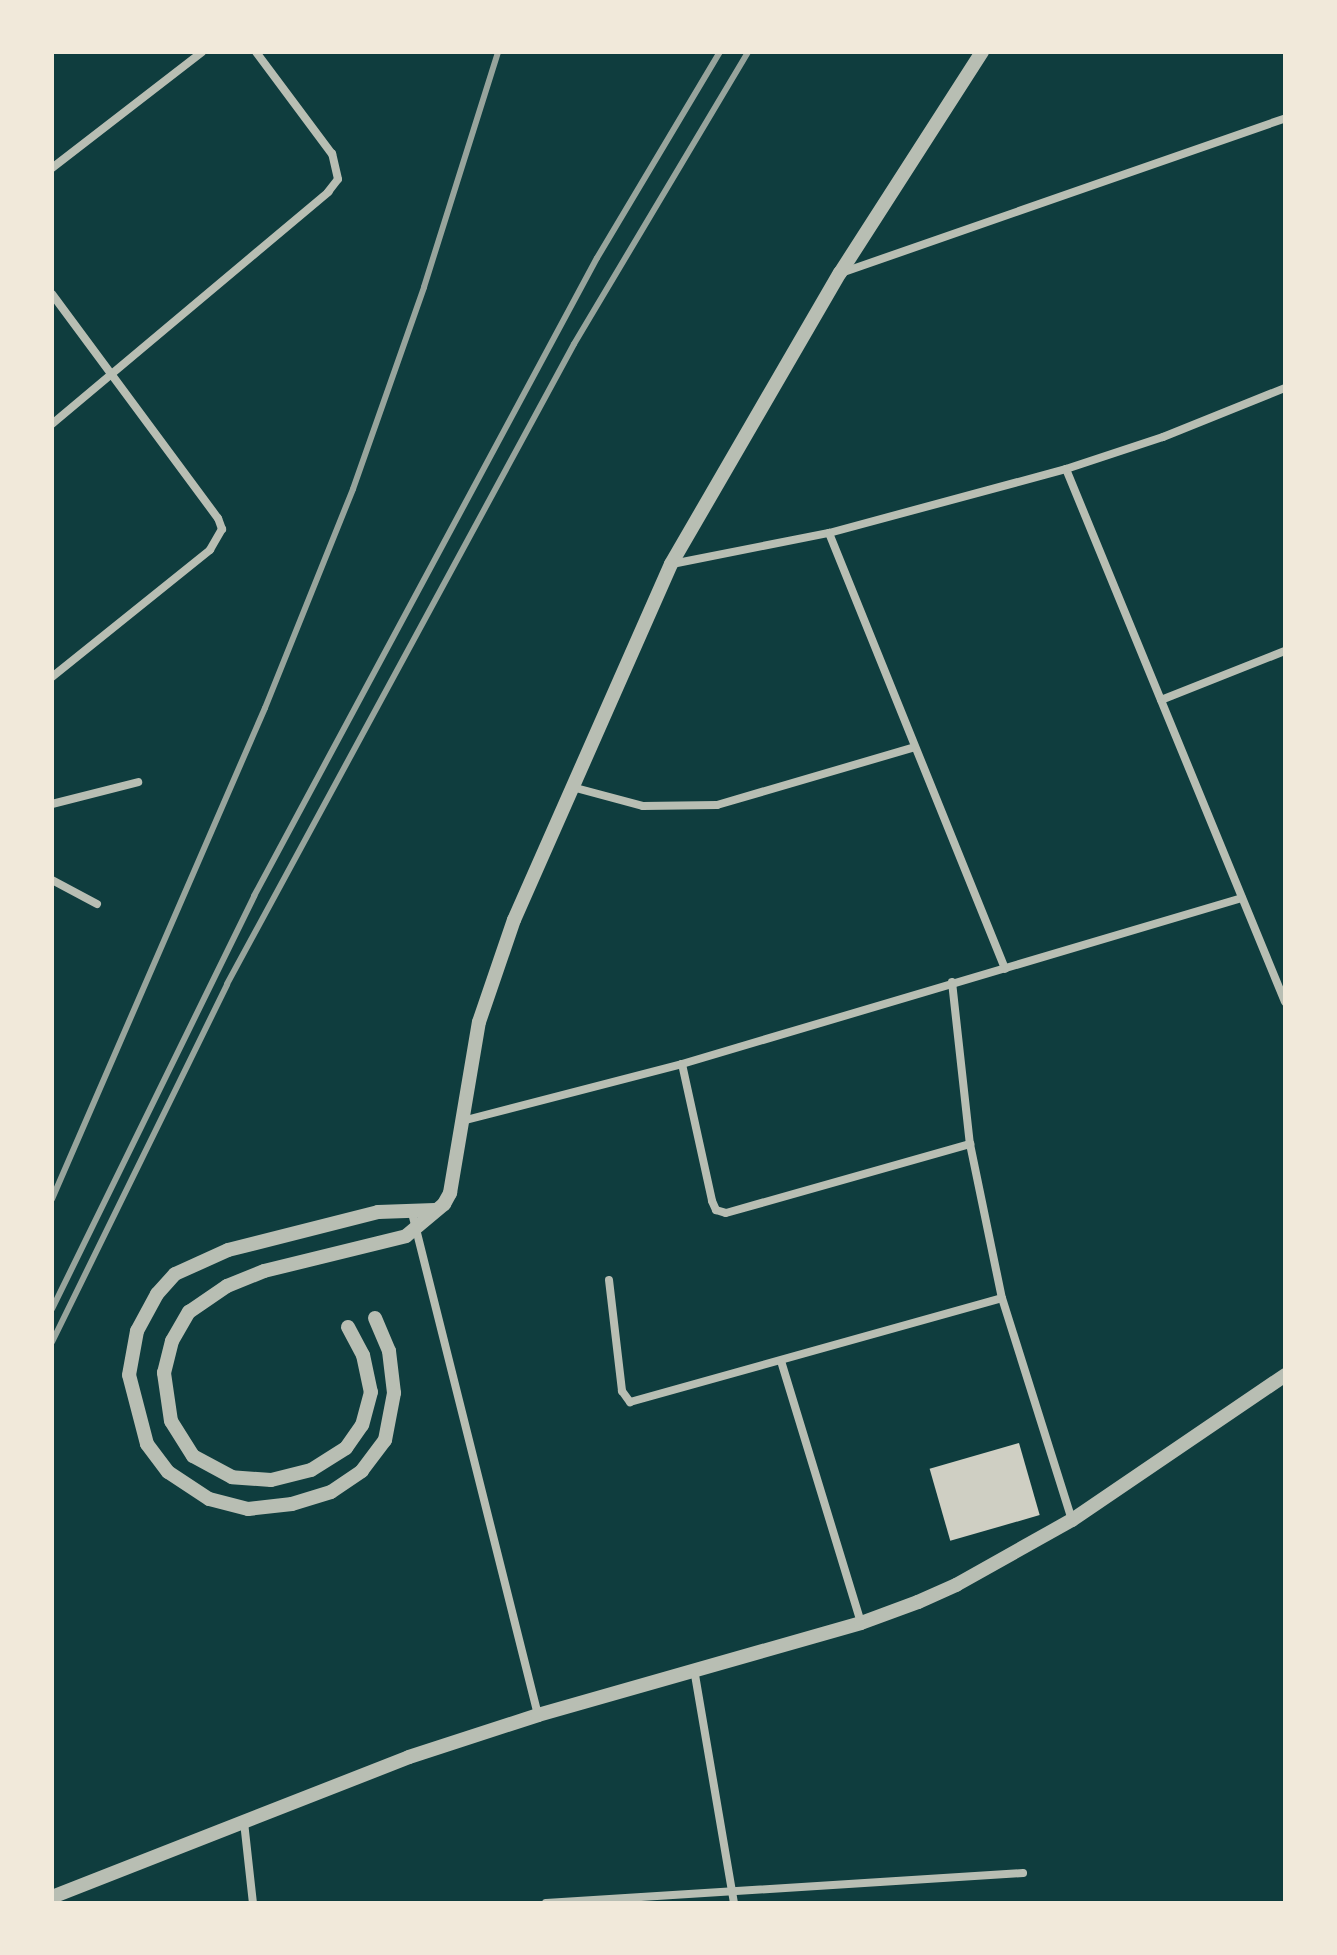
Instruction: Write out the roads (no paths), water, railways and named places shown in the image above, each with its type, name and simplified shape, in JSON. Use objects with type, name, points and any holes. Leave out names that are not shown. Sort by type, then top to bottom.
[{"type":"street","points":[[52,168],[202,52]]},
{"type":"street","points":[[52,424],[328,192],[338,179],[332,154],[256,52]]},
{"type":"street","points":[[348,1327],[363,1355],[371,1392],[362,1425],[346,1448],[311,1470],[271,1480],[232,1477],[193,1456],[171,1421],[164,1373],[172,1341],[189,1312],[227,1286],[264,1271],[391,1241],[416,1228],[450,1193],[479,1022],[514,920],[671,564],[840,273],[982,52]]},
{"type":"street","points":[[840,273],[1285,118]]},
{"type":"street","points":[[52,294],[218,518],[222,529],[210,550],[52,677]]},
{"type":"street","points":[[671,564],[829,533],[1066,469],[1163,437],[1285,388]]},
{"type":"street","points":[[1066,469],[1285,1002]]},
{"type":"street","points":[[829,533],[1005,969]]},
{"type":"street","points":[[1161,700],[1285,651]]},
{"type":"street","points":[[572,786],[643,806],[717,805],[915,747]]},
{"type":"street","points":[[52,804],[138,782]]},
{"type":"street","points":[[52,880],[97,904]]},
{"type":"street","points":[[461,1121],[682,1064],[1242,898]]},
{"type":"street","points":[[952,982],[970,1144],[1002,1298],[1072,1520]]},
{"type":"street","points":[[682,1064],[712,1201],[716,1210],[726,1213],[970,1144]]},
{"type":"street","points":[[411,1209],[538,1715]]},
{"type":"street","points":[[375,1318],[389,1351],[394,1393],[385,1440],[362,1471],[331,1492],[292,1504],[248,1509],[209,1499],[168,1472],[147,1444],[129,1375],[137,1331],[157,1294],[175,1274],[228,1250],[378,1212],[435,1210]]},
{"type":"street","points":[[609,1280],[622,1391],[630,1402],[1002,1298]]},
{"type":"street","points":[[781,1361],[861,1623]]},
{"type":"street","points":[[52,1897],[409,1757],[538,1715],[861,1623],[956,1585],[1072,1520],[1285,1375]]},
{"type":"street","points":[[694,1669],[734,1903]]},
{"type":"street","points":[[244,1822],[253,1903]]},
{"type":"street","points":[[546,1903],[1023,1873]]},
{"type":"railway","points":[[52,1199],[265,708],[353,489],[424,287],[498,52]]},
{"type":"railway","points":[[52,1309],[254,896],[597,258],[720,52]]},
{"type":"railway","points":[[52,1342],[227,984],[574,344],[748,52]]}]
